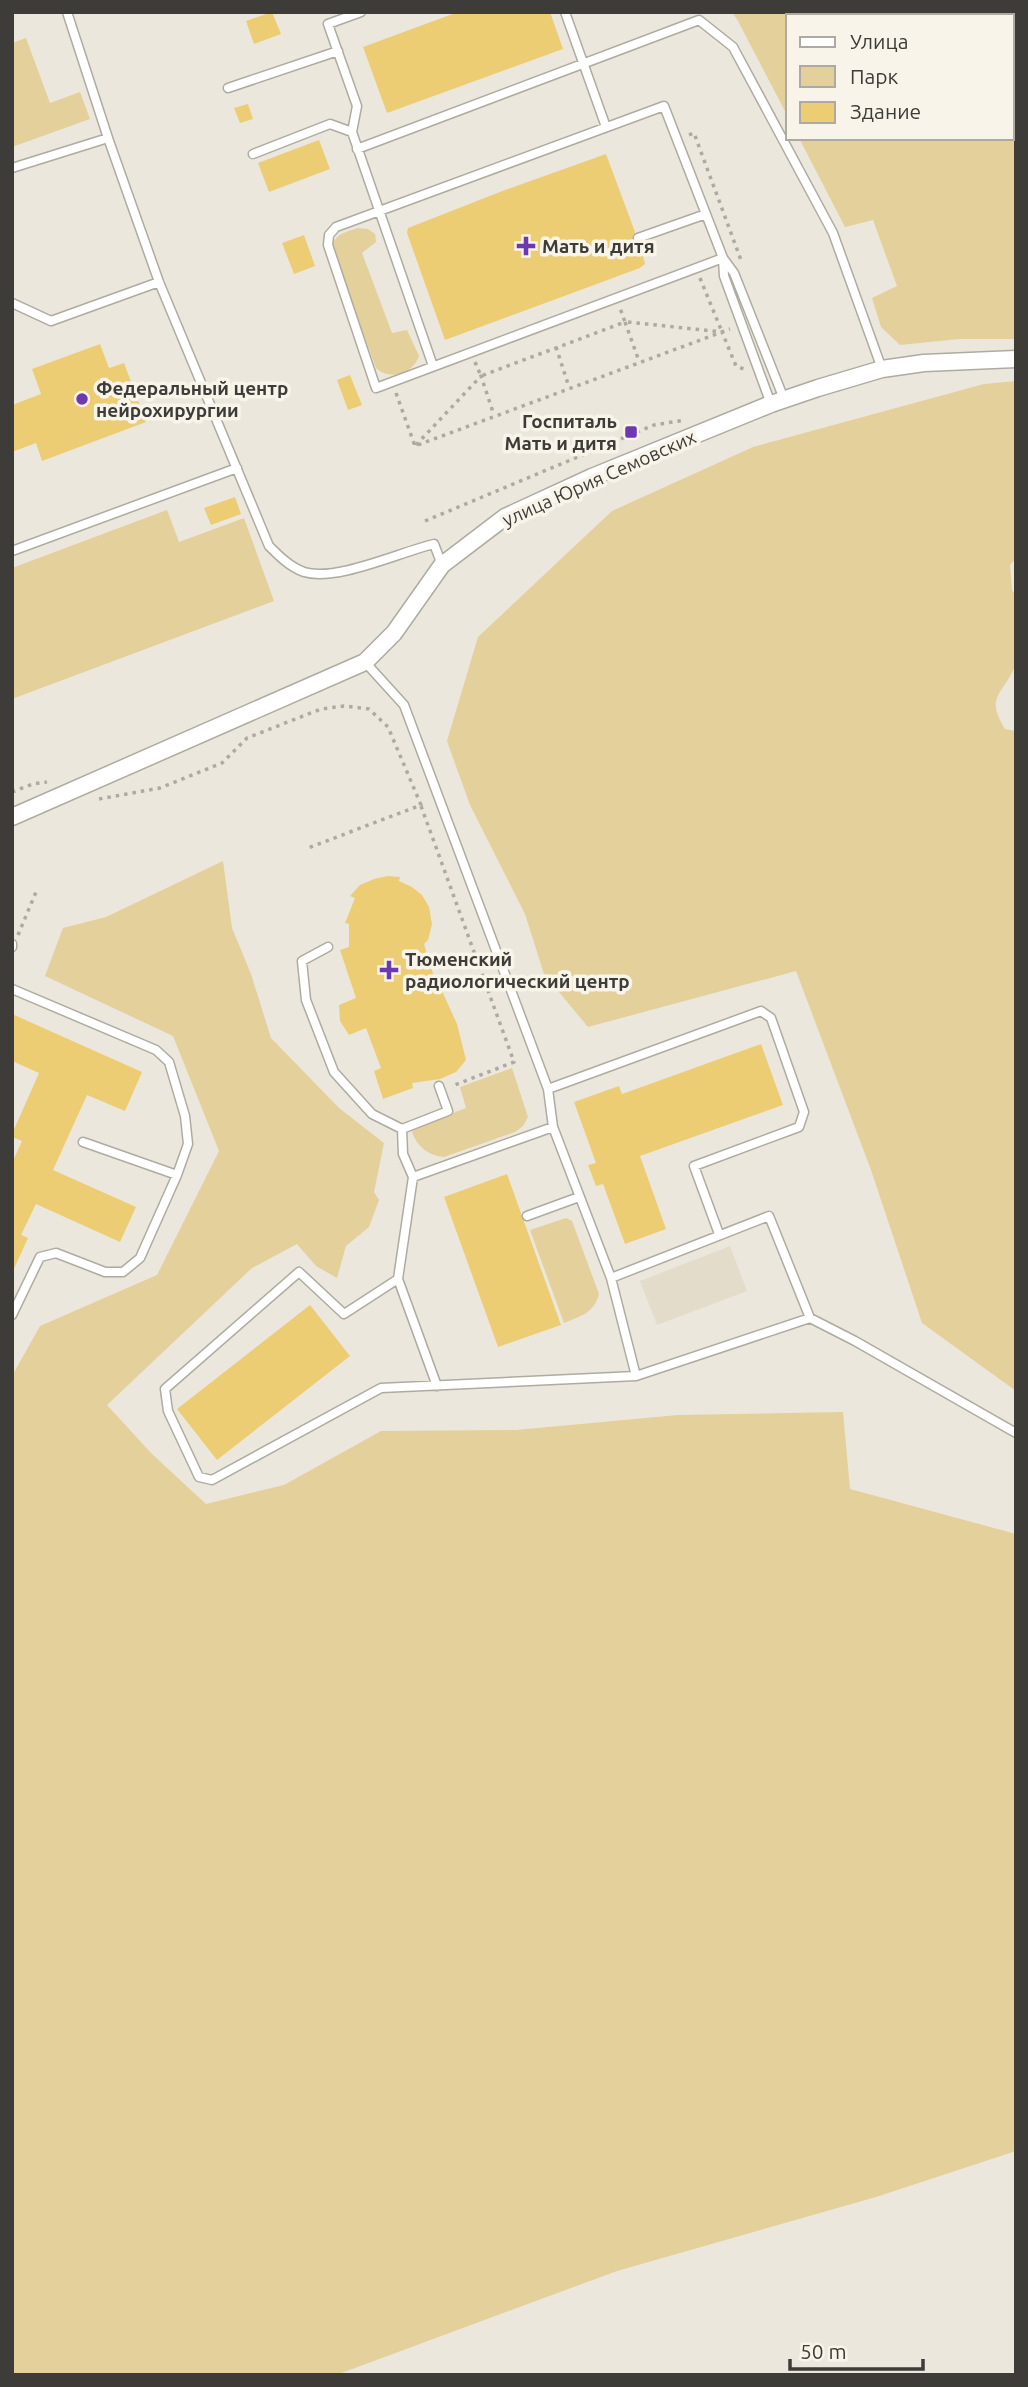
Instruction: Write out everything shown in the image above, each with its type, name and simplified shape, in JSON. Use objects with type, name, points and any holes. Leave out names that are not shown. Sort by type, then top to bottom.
[{"type":"street","name":"улица Юрия Семовских","points":[[12,817],[365,662],[394,633],[442,565],[505,517],[592,477],[777,402],[882,369],[924,363],[1016,359]]},
{"type":"lane","points":[[67,12],[159,282],[269,545],[283,560],[306,572],[346,572],[434,544],[442,565]]},
{"type":"lane","points":[[361,12],[328,24],[357,106],[352,132],[433,366]]},
{"type":"lane","points":[[565,12],[606,127]]},
{"type":"lane","points":[[358,149],[699,20],[733,47],[833,233],[882,369]]},
{"type":"lane","points":[[228,88],[338,51]]},
{"type":"lane","points":[[723,258],[376,388],[328,245],[329,235],[336,227],[664,106],[723,258],[734,273],[777,402]]},
{"type":"lane","points":[[253,154],[330,124],[352,132]]},
{"type":"lane","points":[[12,168],[108,138]]},
{"type":"lane","points":[[638,238],[706,214]]},
{"type":"lane","points":[[723,258],[723,276],[777,402]]},
{"type":"lane","points":[[12,303],[51,320],[159,282]]},
{"type":"lane","points":[[12,551],[237,468]]},
{"type":"lane","points":[[365,662],[404,705],[548,1088],[553,1127],[611,1278],[636,1376]]},
{"type":"lane","points":[[328,947],[302,961],[306,1000],[334,1072],[372,1114],[402,1129],[447,1111],[440,1088]]},
{"type":"lane","points":[[12,989],[156,1050],[169,1062],[185,1116],[188,1144],[140,1258],[123,1272],[105,1272],[56,1253],[40,1257],[12,1315]]},
{"type":"lane","points":[[548,1088],[761,1011],[771,1018],[804,1112],[799,1126],[694,1166],[719,1234]]},
{"type":"lane","points":[[413,1177],[553,1127]]},
{"type":"lane","points":[[402,1129],[402,1154],[413,1177],[398,1279],[437,1386]]},
{"type":"lane","points":[[83,1142],[177,1175]]},
{"type":"lane","points":[[527,1216],[579,1197]]},
{"type":"lane","points":[[611,1278],[769,1216],[810,1318],[1016,1433]]},
{"type":"lane","points":[[398,1279],[344,1314],[299,1272],[166,1390],[168,1411],[199,1477],[212,1480],[381,1388],[636,1376],[810,1318]]},
{"type":"path","points":[[677,140],[694,133],[743,264]]},
{"type":"path","points":[[688,281],[700,277],[736,366],[743,368],[748,380]]},
{"type":"path","points":[[620,306],[639,361]]},
{"type":"path","points":[[415,446],[481,376],[556,347],[627,322],[722,332]]},
{"type":"path","points":[[415,446],[742,324]]},
{"type":"path","points":[[556,347],[569,387]]},
{"type":"path","points":[[474,361],[494,415]]},
{"type":"path","points":[[397,389],[396,393],[415,446]]},
{"type":"path","points":[[425,520],[654,425],[692,419]]},
{"type":"path","points":[[95,800],[105,796],[160,788],[222,763],[247,738],[321,709],[344,706],[369,709],[388,727],[421,806],[514,1062],[440,1088]]},
{"type":"path","points":[[12,792],[33,784],[70,779],[77,790]]},
{"type":"path","points":[[308,848],[421,806]]},
{"type":"path","points":[[13,945],[36,892]]},
{"type":"shaded area","points":[[730,1246],[747,1291],[657,1325],[640,1281]]},
{"type":"green space","points":[[732,12],[860,14],[786,14],[786,113]]},
{"type":"green space","points":[[26,38],[50,103],[80,92],[90,119],[12,147],[12,43]]},
{"type":"green space","points":[[1014,116],[1016,339],[959,339],[900,345],[881,327],[872,298],[897,286],[873,220],[845,227],[800,140],[1014,140]]},
{"type":"green space","points":[[358,228],[368,229],[375,234],[376,242],[362,253],[392,333],[407,330],[419,356],[412,367],[400,374],[388,374],[376,368],[332,248],[338,237]]},
{"type":"green space","points":[[1016,381],[1016,558],[1010,565],[1012,590],[1016,596],[1016,654],[1015,666],[998,696],[996,709],[1005,729],[1016,731],[1016,1391],[922,1323],[871,1170],[796,971],[588,1027],[544,974],[525,914],[470,805],[447,741],[478,637],[612,511],[753,447],[984,384]]},
{"type":"green space","points":[[167,510],[179,542],[244,518],[274,601],[12,699],[12,568]]},
{"type":"green space","points":[[223,861],[232,928],[251,974],[271,1038],[339,1108],[384,1143],[374,1192],[379,1200],[369,1227],[346,1246],[337,1278],[316,1266],[297,1244],[252,1268],[107,1405],[152,1454],[206,1504],[284,1485],[381,1431],[516,1430],[678,1415],[843,1412],[850,1489],[1016,1534],[1016,2151],[876,2197],[617,2271],[336,2375],[12,2375],[12,1376],[40,1326],[157,1275],[219,1151],[173,1036],[45,976],[63,928],[106,917]]},
{"type":"green space","points":[[512,1068],[528,1117],[523,1126],[515,1132],[444,1157],[433,1155],[420,1146],[412,1132],[416,1127],[466,1108],[460,1087]]},
{"type":"green space","points":[[566,1218],[572,1221],[599,1294],[590,1310],[564,1323],[530,1230]]},
{"type":"building","points":[[272,12],[281,34],[254,44],[246,21]]},
{"type":"building","points":[[458,12],[550,12],[563,49],[387,113],[363,47]]},
{"type":"building","points":[[248,104],[253,119],[240,123],[234,108]]},
{"type":"building","points":[[319,140],[330,169],[269,192],[258,163]]},
{"type":"building","name":"Мать и дитя","points":[[606,154],[635,232],[632,240],[640,244],[645,264],[445,340],[407,233],[408,228]]},
{"type":"building","points":[[304,235],[315,266],[294,274],[282,243]]},
{"type":"building","name":"Федеральный центр нейрохирургии","points":[[100,344],[109,368],[124,363],[146,422],[42,461],[36,443],[12,452],[12,405],[41,394],[32,369]]},
{"type":"building","points":[[350,375],[362,405],[348,410],[337,380]]},
{"type":"building","points":[[235,497],[241,514],[211,525],[204,508]]},
{"type":"building","name":"Тюменский радиологический центр","points":[[388,876],[400,877],[399,881],[422,895],[429,907],[432,924],[428,940],[424,944],[438,990],[442,991],[457,1024],[466,1060],[456,1072],[440,1079],[412,1083],[413,1088],[383,1099],[374,1071],[381,1068],[366,1028],[349,1035],[340,1021],[339,1005],[356,998],[340,950],[349,947],[349,924],[345,923],[355,898],[350,896],[360,885]]},
{"type":"building","points":[[12,1014],[142,1072],[125,1111],[87,1095],[53,1170],[136,1207],[120,1242],[36,1204],[21,1235],[28,1238],[12,1273],[12,1163],[22,1141],[12,1137],[12,1134],[39,1073],[12,1061]]},
{"type":"building","points":[[761,1044],[783,1105],[640,1156],[666,1229],[625,1244],[603,1184],[596,1186],[588,1165],[596,1163],[574,1102],[619,1086],[622,1094]]},
{"type":"building","points":[[507,1174],[561,1325],[498,1347],[444,1197]]},
{"type":"building","points":[[310,1305],[350,1356],[217,1460],[177,1409]]},
{"type":"place","name":"Мать и дитя","points":[[526,246]]},
{"type":"place","name":"Федеральный центр нейрохирургии","points":[[82,399]]},
{"type":"place","name":"Госпиталь Мать и дитя","points":[[631,432]]},
{"type":"place","name":"Тюменский радиологический центр","points":[[389,970]]}]
